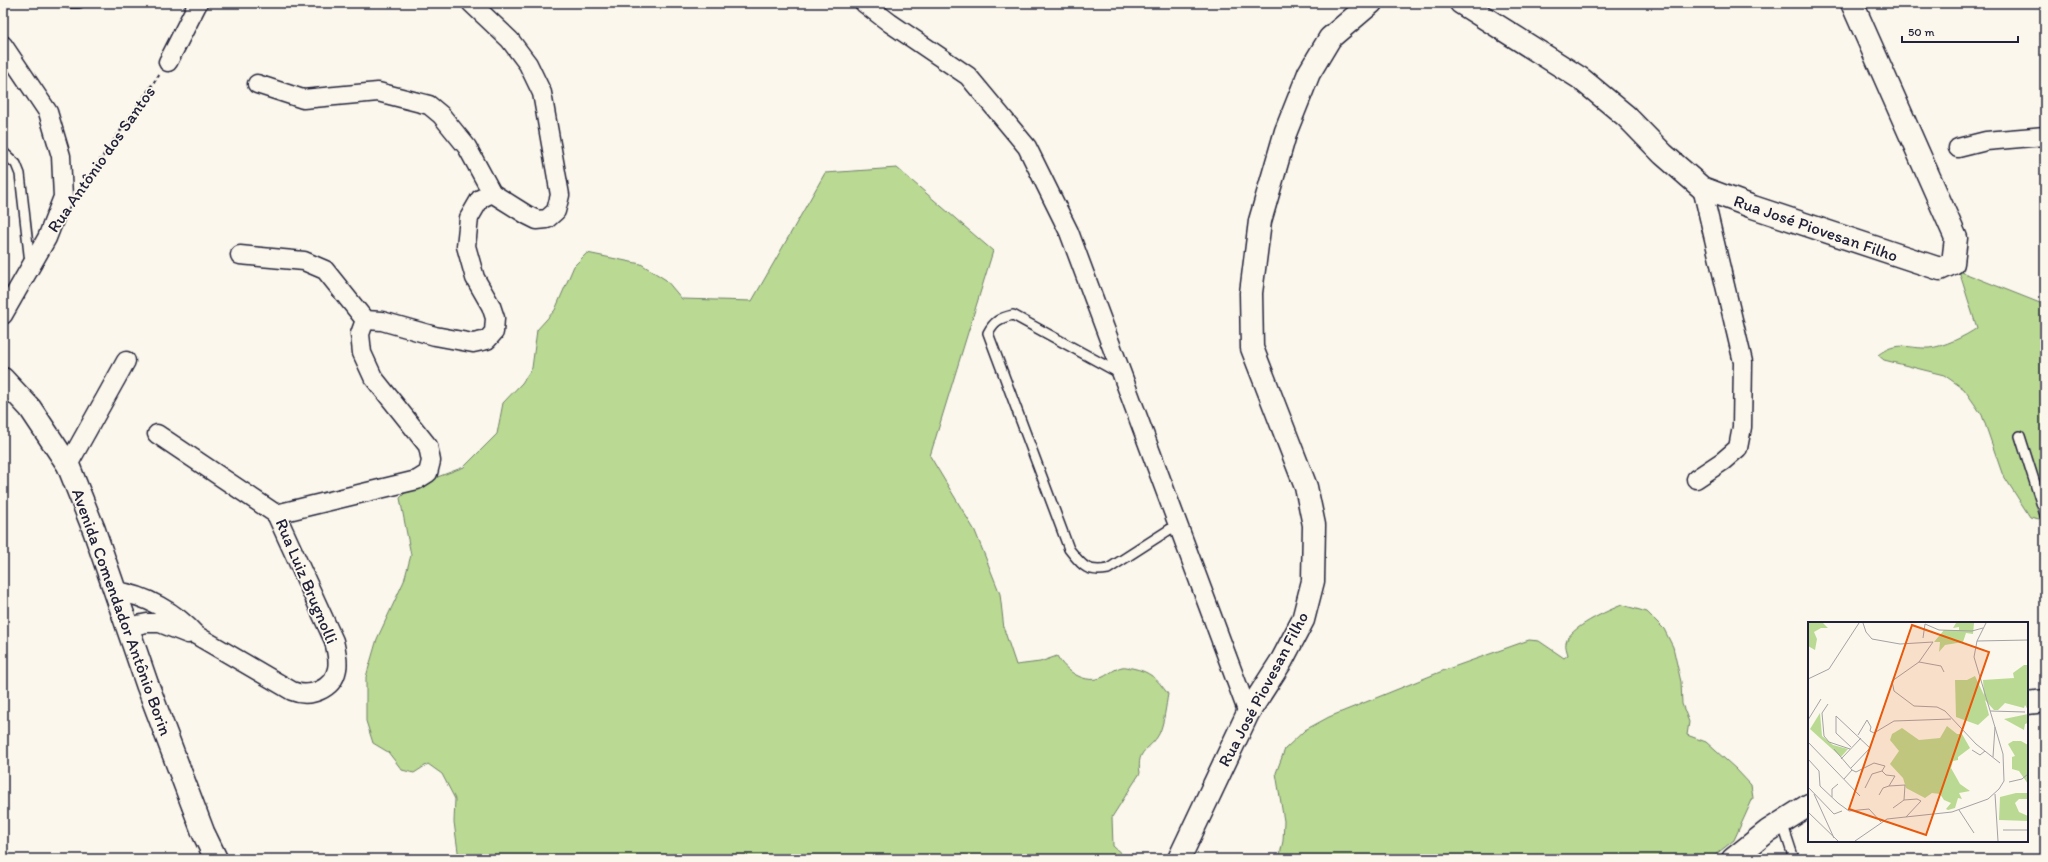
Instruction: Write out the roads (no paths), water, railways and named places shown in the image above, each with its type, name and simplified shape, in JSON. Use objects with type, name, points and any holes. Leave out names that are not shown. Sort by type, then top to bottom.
[{"type":"street","points":[[168,62],[198,3]]},
{"type":"street","points":[[258,84],[303,99],[378,92],[429,105],[441,115],[467,148],[492,193],[537,220],[547,219],[556,211],[560,195],[542,93],[528,64],[510,40],[471,3]]},
{"type":"street","points":[[864,3],[890,23],[968,76],[1027,147],[1069,232],[1248,713]]},
{"type":"street","name":"Rua José Piovesan Filho","points":[[1179,859],[1248,713],[1282,660],[1303,620],[1313,581],[1314,525],[1306,487],[1252,348],[1251,293],[1260,222],[1286,131],[1309,73],[1330,38],[1371,3]]},
{"type":"street","name":"Rua José Piovesan Filho","points":[[1461,3],[1580,78],[1626,116],[1664,154],[1702,188],[1940,269],[1952,263],[1956,238],[1852,3]]},
{"type":"street","name":"Rua Antônio dos Santos","points":[[3,45],[48,112],[61,156],[63,197],[47,238],[3,315]]},
{"type":"street","points":[[1958,148],[1986,141],[2045,136]]},
{"type":"street","points":[[1696,479],[1738,448],[1742,427],[1743,362],[1702,188]]},
{"type":"street","points":[[240,255],[304,261],[325,270],[365,320],[382,321],[435,336],[473,343],[487,340],[494,332],[495,318],[491,306],[475,278],[466,246],[469,218],[480,199],[492,193]]},
{"type":"street","name":"Rua Luiz Brugnolli","points":[[196,635],[292,691],[300,694],[312,694],[322,690],[330,682],[337,670],[338,657],[334,641],[276,514],[417,480],[428,472],[431,461],[428,446],[373,377],[362,353],[360,334],[365,320]]},
{"type":"street","points":[[68,465],[126,361]]},
{"type":"street","name":"Avenida Comendador Antônio Borin","points":[[4,383],[30,408],[68,465],[94,530],[127,627],[203,832],[216,859]]},
{"type":"street","points":[[156,434],[276,514]]},
{"type":"street","points":[[115,591],[133,593],[146,599],[187,624],[196,635]]},
{"type":"street","points":[[127,627],[147,623],[160,623],[184,633],[196,635]]},
{"type":"street","points":[[2028,703],[2045,701]]},
{"type":"street","points":[[1739,857],[1782,822],[1808,806]]},
{"type":"lane","points":[[69,3],[79,3]]},
{"type":"lane","points":[[3,152],[16,164],[20,174],[30,267]]},
{"type":"lane","points":[[1122,374],[1013,315],[1000,318],[992,324],[988,333],[1069,549],[1082,566],[1094,572],[1108,570],[1178,524]]},
{"type":"lane","points":[[2020,436],[2045,515]]},
{"type":"lane","points":[[1782,822],[1794,859]]}]
